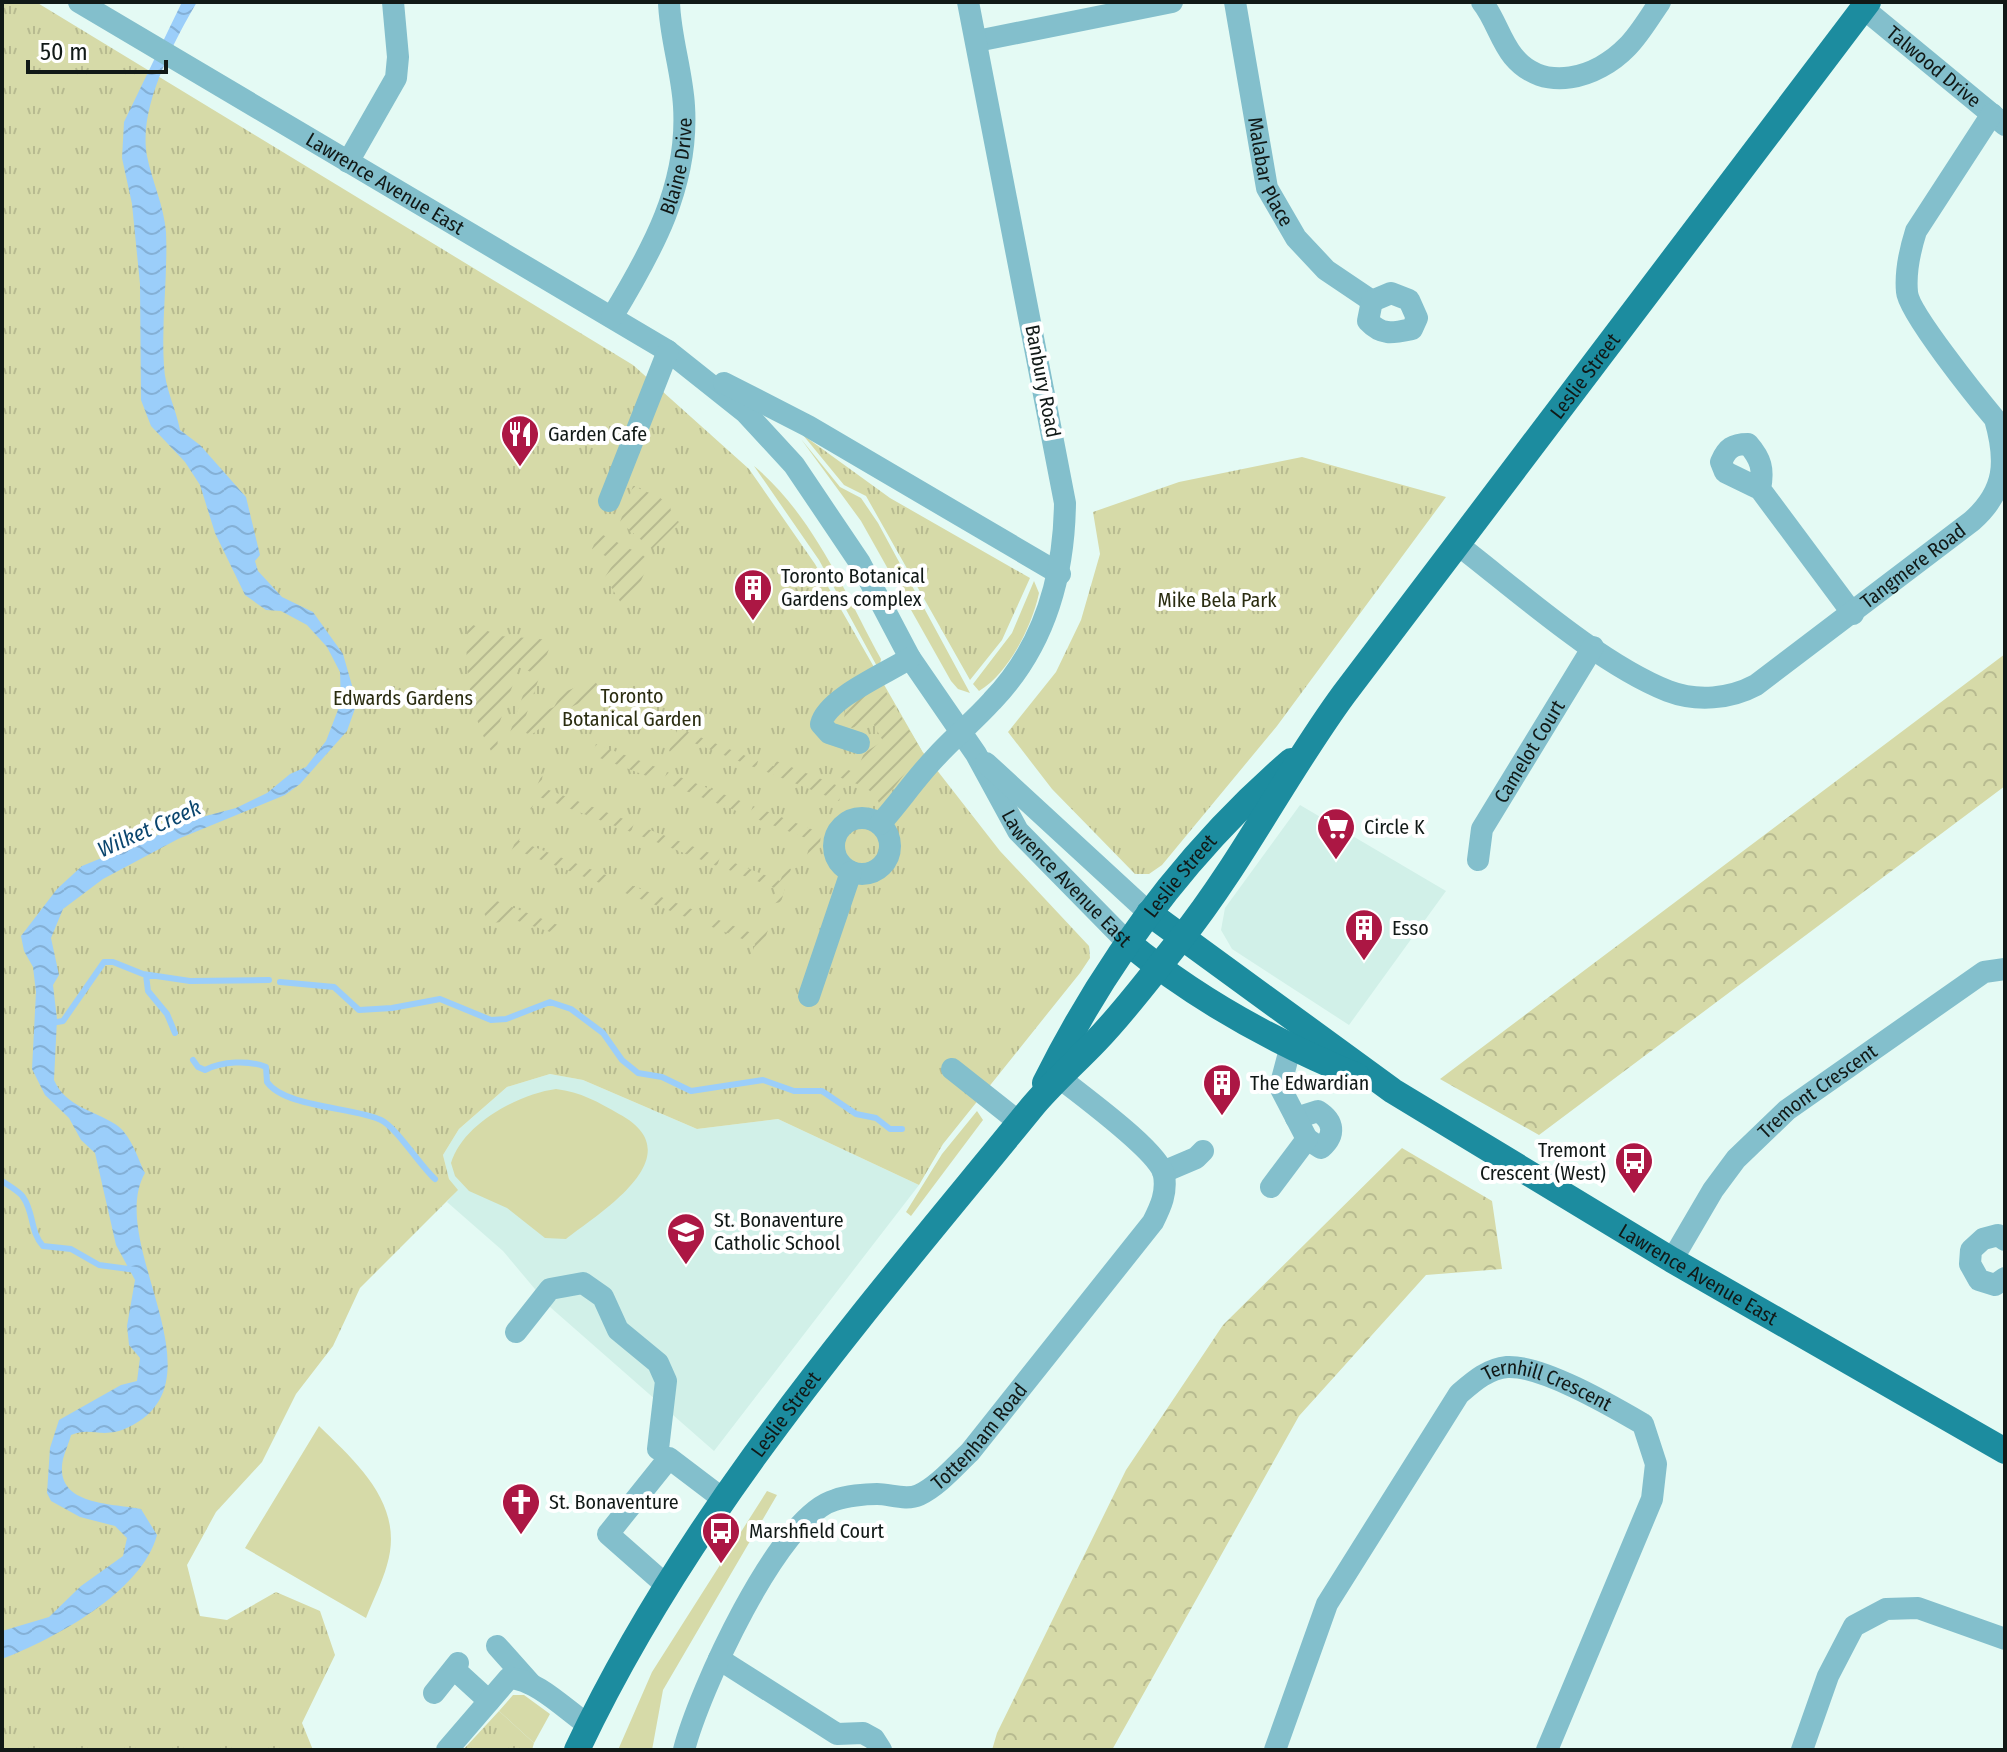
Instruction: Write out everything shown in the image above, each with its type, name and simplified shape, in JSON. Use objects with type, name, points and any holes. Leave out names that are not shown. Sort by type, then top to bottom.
[{"type":"main road","name":"Leslie Street","points":[[577,1750],[604,1691],[667,1586],[723,1499],[813,1374],[1027,1114],[1099,1039],[1181,939],[1271,808],[1303,751],[1865,5]]},
{"type":"main road","name":"Leslie Street","points":[[1027,1114],[1076,1019],[1149,913],[1239,806],[1303,751]]},
{"type":"main road","name":"Lawrence Avenue East","points":[[1149,913],[1393,1091],[1672,1260],[2005,1451]]},
{"type":"main road","name":"Lawrence Avenue East","points":[[1127,942],[1158,967],[1290,1049],[1393,1091]]},
{"type":"street","name":"Lawrence Avenue East","points":[[79,2],[668,351],[746,413],[794,465],[860,563],[910,658],[959,733],[976,754],[1149,913]]},
{"type":"street","points":[[348,162],[396,78],[398,57],[393,2]]},
{"type":"street","name":"Blaine Drive","points":[[612,317],[665,223],[681,169],[684,106],[669,2]]},
{"type":"street","name":"Banbury Road","points":[[880,824],[1019,669],[1038,634],[1060,574],[1065,549],[1065,503],[968,2]]},
{"type":"street","points":[[977,41],[1172,2]]},
{"type":"street","name":"Malabar Place","points":[[1235,2],[1267,188],[1296,238],[1316,260],[1372,301]]},
{"type":"street","points":[[1482,2],[1514,57],[1540,76],[1570,80],[1627,47],[1660,2]]},
{"type":"street","name":"Talwood Drive","points":[[1865,5],[1998,120]]},
{"type":"street","name":"Tangmere Road","points":[[1457,544],[1593,647],[1670,692],[1713,698],[1736,696],[1756,685],[1853,614],[1995,501],[2004,478],[2004,437],[1995,419],[1917,315],[1907,295],[1909,252],[1916,231],[1998,120]]},
{"type":"street","points":[[609,501],[668,351]]},
{"type":"street","name":"Lawrence Avenue East","points":[[690,366],[808,426],[1060,574]]},
{"type":"street","points":[[1760,489],[1853,614]]},
{"type":"street","name":"Camelot Court","points":[[1478,860],[1482,829],[1593,647]]},
{"type":"street","points":[[859,743],[825,731],[821,724],[823,717],[841,698],[910,658]]},
{"type":"street","name":"Lawrence Avenue East","points":[[976,754],[1018,831],[1127,942]]},
{"type":"street","points":[[859,819],[880,824],[890,847],[885,863],[870,873],[851,872],[835,853],[841,829],[859,819]]},
{"type":"street","points":[[809,996],[851,872]]},
{"type":"street","name":"Tremont Crescent","points":[[1672,1260],[1692,1223],[1736,1159],[1787,1110],[1984,972],[2005,969]]},
{"type":"street","points":[[1271,1187],[1307,1139],[1280,1087],[1290,1049]]},
{"type":"street","points":[[952,1069],[1027,1114]]},
{"type":"street","points":[[1060,1078],[1151,1153],[1163,1172],[1196,1158],[1203,1151]]},
{"type":"street","name":"Tottenham Road","points":[[684,1750],[692,1720],[719,1659],[784,1541],[809,1515],[835,1499],[874,1494],[917,1496],[970,1452],[1153,1222],[1164,1201],[1163,1172]]},
{"type":"street","points":[[2005,1240],[1998,1235],[1983,1239],[1971,1250],[1970,1264],[1979,1280],[1995,1285],[2005,1278]]},
{"type":"street","points":[[516,1332],[550,1289],[583,1283],[603,1297],[618,1330],[658,1363],[666,1381],[658,1449]]},
{"type":"street","name":"Ternhill Crescent","points":[[1275,1750],[1327,1604],[1459,1394],[1481,1375],[1506,1367],[1526,1370],[1592,1394],[1643,1424],[1656,1464],[1652,1499],[1547,1750]]},
{"type":"street","points":[[667,1586],[608,1534],[669,1458],[723,1499]]},
{"type":"street","points":[[1802,1750],[1828,1676],[1854,1626],[1886,1609],[1918,1608],[2005,1639]]},
{"type":"street","points":[[497,1646],[534,1687]]},
{"type":"street","points":[[719,1659],[840,1742],[863,1733],[874,1739],[881,1750]]},
{"type":"street","points":[[434,1693],[456,1666],[489,1701]]},
{"type":"street","points":[[447,1750],[509,1678],[519,1678],[588,1725]]},
{"type":"shaded area","points":[[1300,805],[1446,891],[1349,1025],[1232,949],[1221,930],[1225,908]]},
{"type":"shaded area","name":"St. Bonaventure Catholic School","points":[[550,1074],[583,1080],[697,1129],[778,1119],[919,1185],[714,1451],[550,1307],[503,1251],[447,1202],[457,1190],[449,1179],[443,1155],[459,1129],[507,1087]]},
{"type":"green space","name":"Edwards Gardens","points":[[2,2],[36,2],[633,365],[749,469],[815,564],[922,751],[1000,851],[1089,946],[1090,958],[1080,973],[943,1144],[919,1185],[778,1119],[697,1129],[583,1080],[550,1074],[507,1087],[459,1129],[443,1155],[449,1179],[458,1190],[360,1288],[333,1346],[296,1394],[262,1462],[216,1512],[187,1565],[200,1616],[227,1620],[276,1592],[320,1611],[335,1655],[302,1723],[313,1750],[2,1750]]},
{"type":"green space","points":[[803,435],[890,498],[1030,578],[1002,640],[970,680],[866,496],[844,485]]},
{"type":"green space","points":[[801,439],[840,487],[861,498],[878,523],[970,693],[958,689],[951,681],[861,521]]},
{"type":"green space","name":"Mike Bela Park","points":[[1302,457],[1446,497],[1277,726],[1162,865],[1149,874],[1135,874],[1052,789],[1008,732],[1056,672],[1081,620],[1100,554],[1093,512],[1179,482]]},
{"type":"green space","points":[[754,466],[775,486],[811,531],[881,659],[879,670],[819,560]]},
{"type":"green space","points":[[633,486],[659,497],[670,506],[672,516],[679,522],[652,549],[620,522]]},
{"type":"green space","points":[[599,533],[644,556],[649,563],[629,607],[621,603],[605,577],[615,561],[592,549]]},
{"type":"green space","points":[[1034,581],[1039,593],[1018,648],[1000,673],[979,691],[973,684],[1012,633]]},
{"type":"green space","points":[[468,623],[500,636],[552,640],[518,739],[506,744],[531,672],[519,667],[497,730],[498,751],[493,754],[479,724],[470,691]]},
{"type":"green space","points":[[2005,654],[2005,786],[1539,1135],[1440,1079]]},
{"type":"green space","points":[[593,680],[604,691],[563,711],[531,735],[526,733],[532,716],[554,707],[562,693]]},
{"type":"green space","points":[[882,685],[922,751],[880,806],[869,790],[839,777],[843,768],[856,773],[864,753],[883,741],[871,720],[852,728],[844,723],[845,707]]},
{"type":"green space","points":[[678,728],[758,761],[756,768],[689,741],[679,755],[669,751]]},
{"type":"green space","points":[[596,744],[656,767],[652,778],[592,755]]},
{"type":"green space","points":[[776,761],[836,785],[834,790],[842,793],[839,801],[762,770],[765,763],[774,766]]},
{"type":"green space","points":[[543,772],[541,787],[634,823],[631,832],[537,796],[531,810],[529,804]]},
{"type":"green space","points":[[667,772],[743,802],[739,812],[663,782]]},
{"type":"green space","points":[[753,806],[821,833],[819,855],[811,859],[807,855],[811,840],[749,816]]},
{"type":"green space","points":[[522,826],[519,841],[613,878],[610,887],[516,850],[510,864],[508,859]]},
{"type":"green space","points":[[645,828],[720,857],[717,866],[641,836]]},
{"type":"green space","points":[[732,862],[780,881],[786,867],[791,869],[781,902],[771,904],[777,889],[729,870]]},
{"type":"green space","points":[[623,882],[699,912],[696,921],[620,891]]},
{"type":"green space","points":[[489,898],[563,927],[556,934],[518,921],[489,923],[479,903]]},
{"type":"green space","points":[[711,917],[759,936],[765,921],[770,924],[759,957],[750,959],[755,944],[707,925]]},
{"type":"green space","points":[[556,1089],[581,1095],[619,1114],[640,1130],[648,1146],[645,1164],[634,1181],[619,1198],[566,1239],[545,1238],[507,1208],[469,1191],[455,1176],[451,1163],[467,1135],[494,1113],[526,1097]]},
{"type":"green space","points":[[977,1111],[983,1120],[911,1216],[906,1212],[942,1154]]},
{"type":"green space","points":[[1402,1148],[1492,1201],[1502,1269],[1426,1275],[1299,1416],[1112,1750],[992,1750],[997,1733],[1126,1470],[1223,1325]]},
{"type":"green space","points":[[319,1426],[349,1455],[374,1487],[389,1523],[391,1543],[387,1565],[366,1618],[245,1548]]},
{"type":"green space","points":[[767,1491],[777,1495],[663,1690],[652,1750],[618,1750],[652,1672]]},
{"type":"green space","points":[[513,1695],[524,1695],[550,1714],[534,1743],[499,1711]]},
{"type":"green space","points":[[499,1711],[534,1743],[532,1750],[463,1750]]},
{"type":"water","points":[[182,2],[197,2],[160,76],[148,117],[146,137],[147,156],[166,232],[163,349],[166,383],[180,430],[200,445],[246,497],[260,555],[255,561],[258,571],[282,597],[313,612],[343,654],[357,703],[347,731],[300,784],[285,795],[178,839],[103,879],[63,909],[51,938],[59,975],[53,985],[57,1019],[54,1080],[73,1102],[121,1128],[145,1173],[137,1202],[139,1236],[166,1344],[167,1377],[156,1405],[129,1427],[120,1431],[71,1435],[62,1474],[67,1486],[87,1499],[141,1509],[157,1535],[148,1556],[134,1576],[115,1594],[70,1626],[2,1659],[2,1631],[49,1617],[81,1586],[123,1556],[127,1538],[115,1526],[80,1517],[51,1501],[47,1493],[50,1448],[59,1420],[121,1385],[137,1381],[140,1358],[129,1345],[127,1326],[135,1280],[116,1245],[95,1153],[81,1140],[69,1118],[45,1095],[32,1069],[36,992],[33,967],[24,951],[21,936],[57,889],[82,866],[202,817],[236,808],[267,793],[290,774],[306,767],[326,741],[341,702],[340,672],[327,647],[307,625],[281,611],[266,610],[245,595],[215,533],[200,485],[185,462],[151,426],[141,400],[140,284],[132,204],[122,158],[124,122]]},
{"type":"waterway","points":[[51,1023],[63,1021],[104,962],[113,962],[143,974],[190,981],[269,980]]},
{"type":"waterway","points":[[146,975],[148,991],[167,1014],[175,1033]]},
{"type":"waterway","points":[[280,982],[334,987],[359,1010],[392,1008],[440,999],[491,1020],[506,1019],[550,1002],[571,1009],[603,1033],[622,1060],[638,1073],[662,1077],[691,1091],[763,1080],[794,1091],[822,1091],[856,1114],[876,1118],[890,1129],[902,1129]]},
{"type":"waterway","points":[[193,1060],[205,1070],[227,1063],[244,1062],[266,1067],[267,1082],[289,1097],[381,1120],[394,1130],[435,1179]]},
{"type":"waterway","points":[[2,1181],[23,1197],[43,1246],[71,1249],[99,1265],[136,1270]]},
{"type":"place","name":"Garden Cafe","points":[[520,468]]},
{"type":"place","name":"Toronto Botanical Gardens complex","points":[[753,622]]},
{"type":"place","name":"Circle K","points":[[1336,861]]},
{"type":"place","name":"Esso","points":[[1364,962]]},
{"type":"place","name":"The Edwardian","points":[[1222,1117]]},
{"type":"place","name":"Tremont Crescent (West)","points":[[1634,1195]]},
{"type":"place","name":"St. Bonaventure Catholic School","points":[[686,1266]]},
{"type":"place","name":"St. Bonaventure","points":[[521,1536]]},
{"type":"place","name":"Marshfield Court","points":[[721,1565]]},
{"type":"park label","name":"Toronto Botanical Garden","points":[[632,708]]},
{"type":"water label","name":"Wilket Creek","points":[[149,828]]}]
